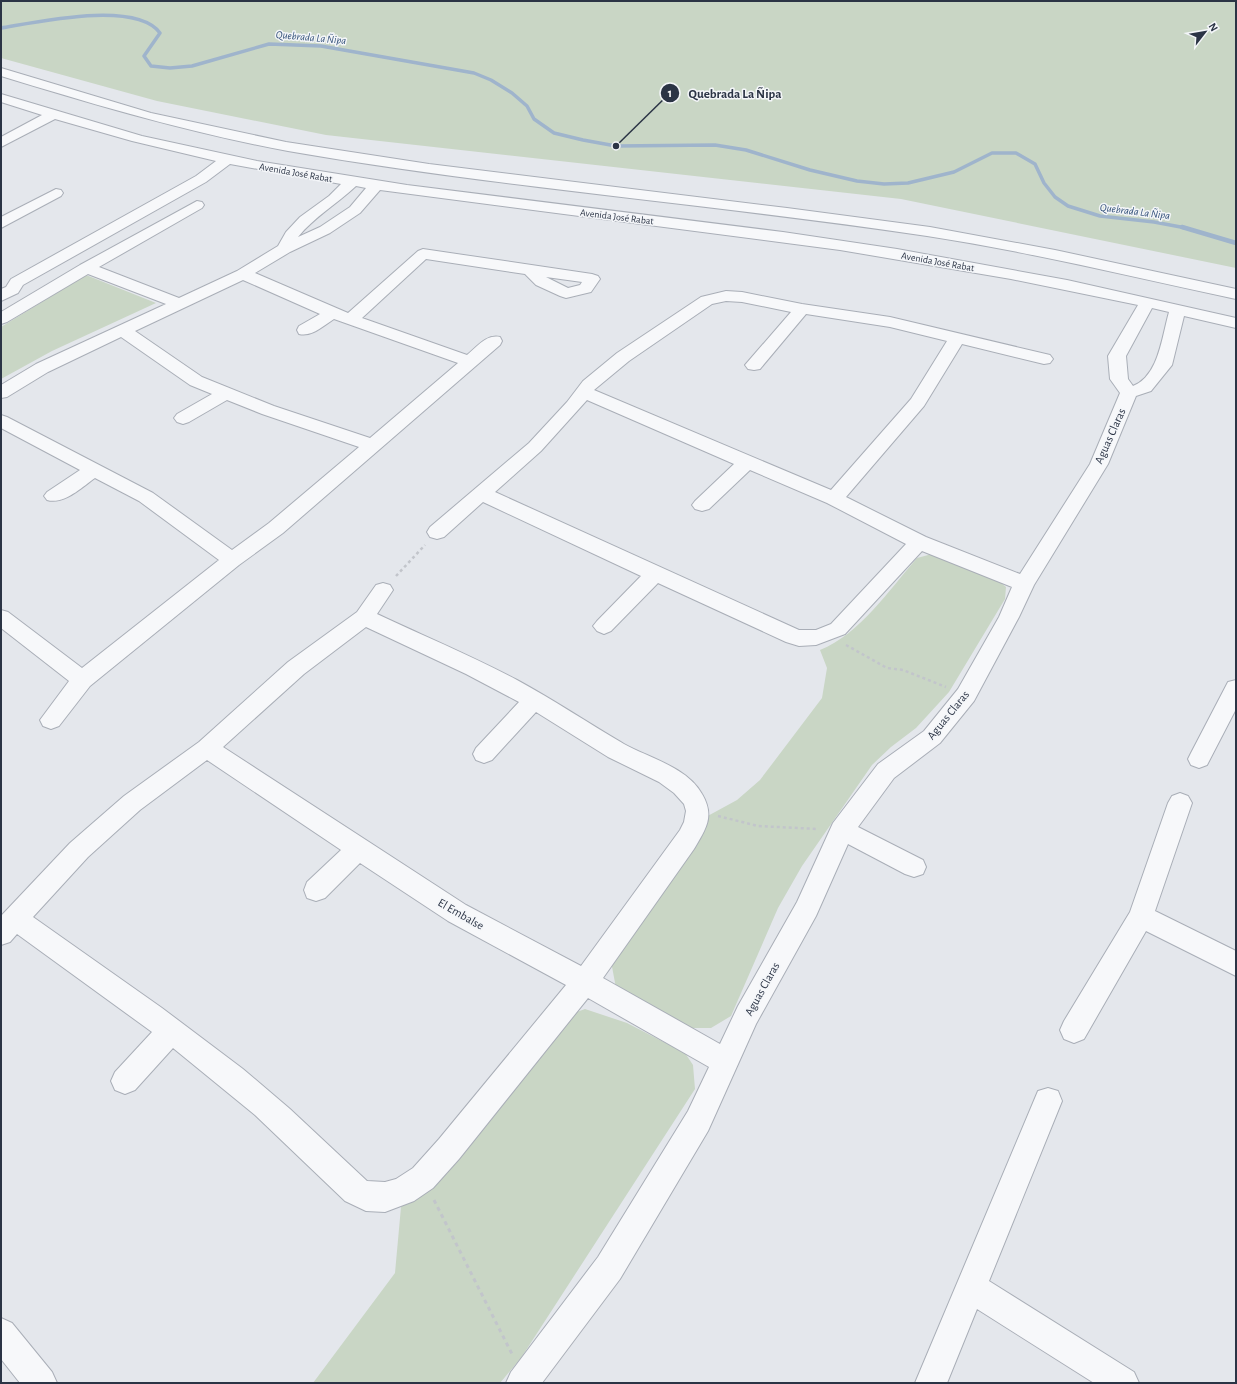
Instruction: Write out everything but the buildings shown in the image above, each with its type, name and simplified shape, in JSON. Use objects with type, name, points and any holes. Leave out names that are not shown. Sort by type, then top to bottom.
[{"type":"street","points":[[2,73],[148,116],[250,139],[430,168],[884,225],[1056,255],[1236,294]]},
{"type":"street","name":"Avenida José Rabat","points":[[1,98],[117,134],[228,159],[409,190],[876,250],[1064,284],[1236,322]]},
{"type":"street","points":[[1,128],[38,109]]},
{"type":"street","points":[[1,143],[54,114]]},
{"type":"street","points":[[117,134],[139,127],[145,122],[148,116]]},
{"type":"street","points":[[1,296],[12,290],[18,282],[201,179],[228,159]]},
{"type":"street","points":[[409,190],[409,178],[419,171],[430,168]]},
{"type":"street","points":[[285,249],[291,234],[305,220],[334,199],[353,181]]},
{"type":"street","points":[[1,393],[42,368],[243,274],[285,249],[343,220],[355,210],[376,185]]},
{"type":"street","points":[[1,222],[56,193]]},
{"type":"street","points":[[1,319],[86,268],[197,205]]},
{"type":"street","points":[[876,250],[886,246],[892,239],[891,232],[884,225]]},
{"type":"street","points":[[351,319],[423,254],[530,270]]},
{"type":"street","points":[[86,268],[180,304]]},
{"type":"street","points":[[243,274],[332,313],[470,362]]},
{"type":"street","points":[[437,532],[535,447],[589,384],[623,357],[707,300],[726,296],[742,297],[802,309],[890,322],[1044,359]]},
{"type":"street","name":"Aguas Claras","points":[[1128,393],[1119,379],[1117,356],[1148,302]]},
{"type":"street","points":[[754,365],[802,309]]},
{"type":"street","name":"Aguas Claras","points":[[523,1381],[609,1268],[698,1121],[747,1015],[807,908],[842,830],[886,771],[932,737],[966,695],[1009,617],[1024,584],[1099,464],[1128,393],[1145,387],[1163,365],[1178,309]]},
{"type":"street","points":[[305,330],[332,313]]},
{"type":"street","points":[[122,330],[196,381],[372,445]]},
{"type":"street","points":[[834,499],[887,440],[918,402],[957,338]]},
{"type":"street","points":[[51,720],[82,680],[232,560],[276,528],[494,341]]},
{"type":"street","points":[[583,392],[834,499],[919,542],[1024,584]]},
{"type":"street","points":[[182,418],[226,393]]},
{"type":"street","points":[[1,421],[146,497],[232,560]]},
{"type":"street","points":[[702,505],[746,462]]},
{"type":"street","points":[[54,496],[94,470]]},
{"type":"street","points":[[482,494],[793,638],[807,640],[828,634],[838,629],[919,542]]},
{"type":"street","points":[[604,626],[655,574]]},
{"type":"street","points":[[364,617],[508,685],[632,759],[682,786],[695,802],[698,813],[697,821],[685,842],[585,982],[449,1149],[423,1178],[404,1191],[385,1197],[366,1196],[355,1191],[275,1114],[234,1079],[171,1031],[9,926],[78,850],[132,804],[207,748],[296,668],[364,617],[383,590]]},
{"type":"street","points":[[1,617],[82,680]]},
{"type":"street","points":[[1199,759],[1236,688]]},
{"type":"street","points":[[484,754],[534,700]]},
{"type":"street","name":"El Embalse","points":[[207,748],[457,913],[585,982],[725,1062]]},
{"type":"street","points":[[1074,1030],[1141,916],[1180,803]]},
{"type":"street","points":[[842,830],[914,866]]},
{"type":"street","points":[[316,890],[358,849]]},
{"type":"street","points":[[1141,916],[1236,964]]},
{"type":"street","points":[[125,1081],[171,1031]]},
{"type":"street","points":[[931,1383],[1048,1100]]},
{"type":"street","points":[[970,1287],[1123,1383]]},
{"type":"street","points":[[1,1334],[41,1383]]},
{"type":"path","points":[[383,590],[437,532]]},
{"type":"path","points":[[828,634],[887,668],[903,670],[966,695]]},
{"type":"path","points":[[698,813],[729,817],[739,822],[759,825],[800,829],[842,830]]},
{"type":"path","points":[[423,1178],[523,1381]]},
{"type":"green space","points":[[1,1],[1236,1],[1236,268],[901,199],[326,135],[157,101],[1,58]]},
{"type":"green space","points":[[86,275],[156,303],[52,351],[1,379],[1,327]]},
{"type":"green space","points":[[932,554],[995,578],[1006,587],[1005,599],[949,692],[916,728],[891,747],[872,765],[802,866],[778,908],[731,1016],[711,1028],[687,1028],[616,988],[610,956],[704,818],[737,800],[760,780],[822,698],[827,668],[820,650],[835,643],[861,622],[885,597],[917,558]]},
{"type":"green space","points":[[585,1009],[627,1023],[685,1053],[693,1065],[695,1089],[521,1358],[500,1383],[313,1383],[395,1273],[401,1207],[423,1191],[563,1017]]},
{"type":"waterway","name":"Quebrada La Ñipa","points":[[1,28],[61,18],[109,15],[130,17],[148,23],[160,33],[144,56],[151,66],[170,68],[192,66],[269,44],[321,46],[474,73],[491,80],[512,93],[527,106],[534,119],[554,133],[616,146],[715,145],[746,150],[810,170],[857,181],[884,184],[908,183],[954,172],[992,153],[1016,153],[1035,164],[1044,183],[1055,197],[1068,206],[1100,216],[1154,222],[1184,228]]},
{"type":"waterway","name":"Quebrada La Ñipa","points":[[1184,228],[1236,243]]},
{"type":"place","name":"Quebrada La Ñipa","points":[[616,146]]}]
